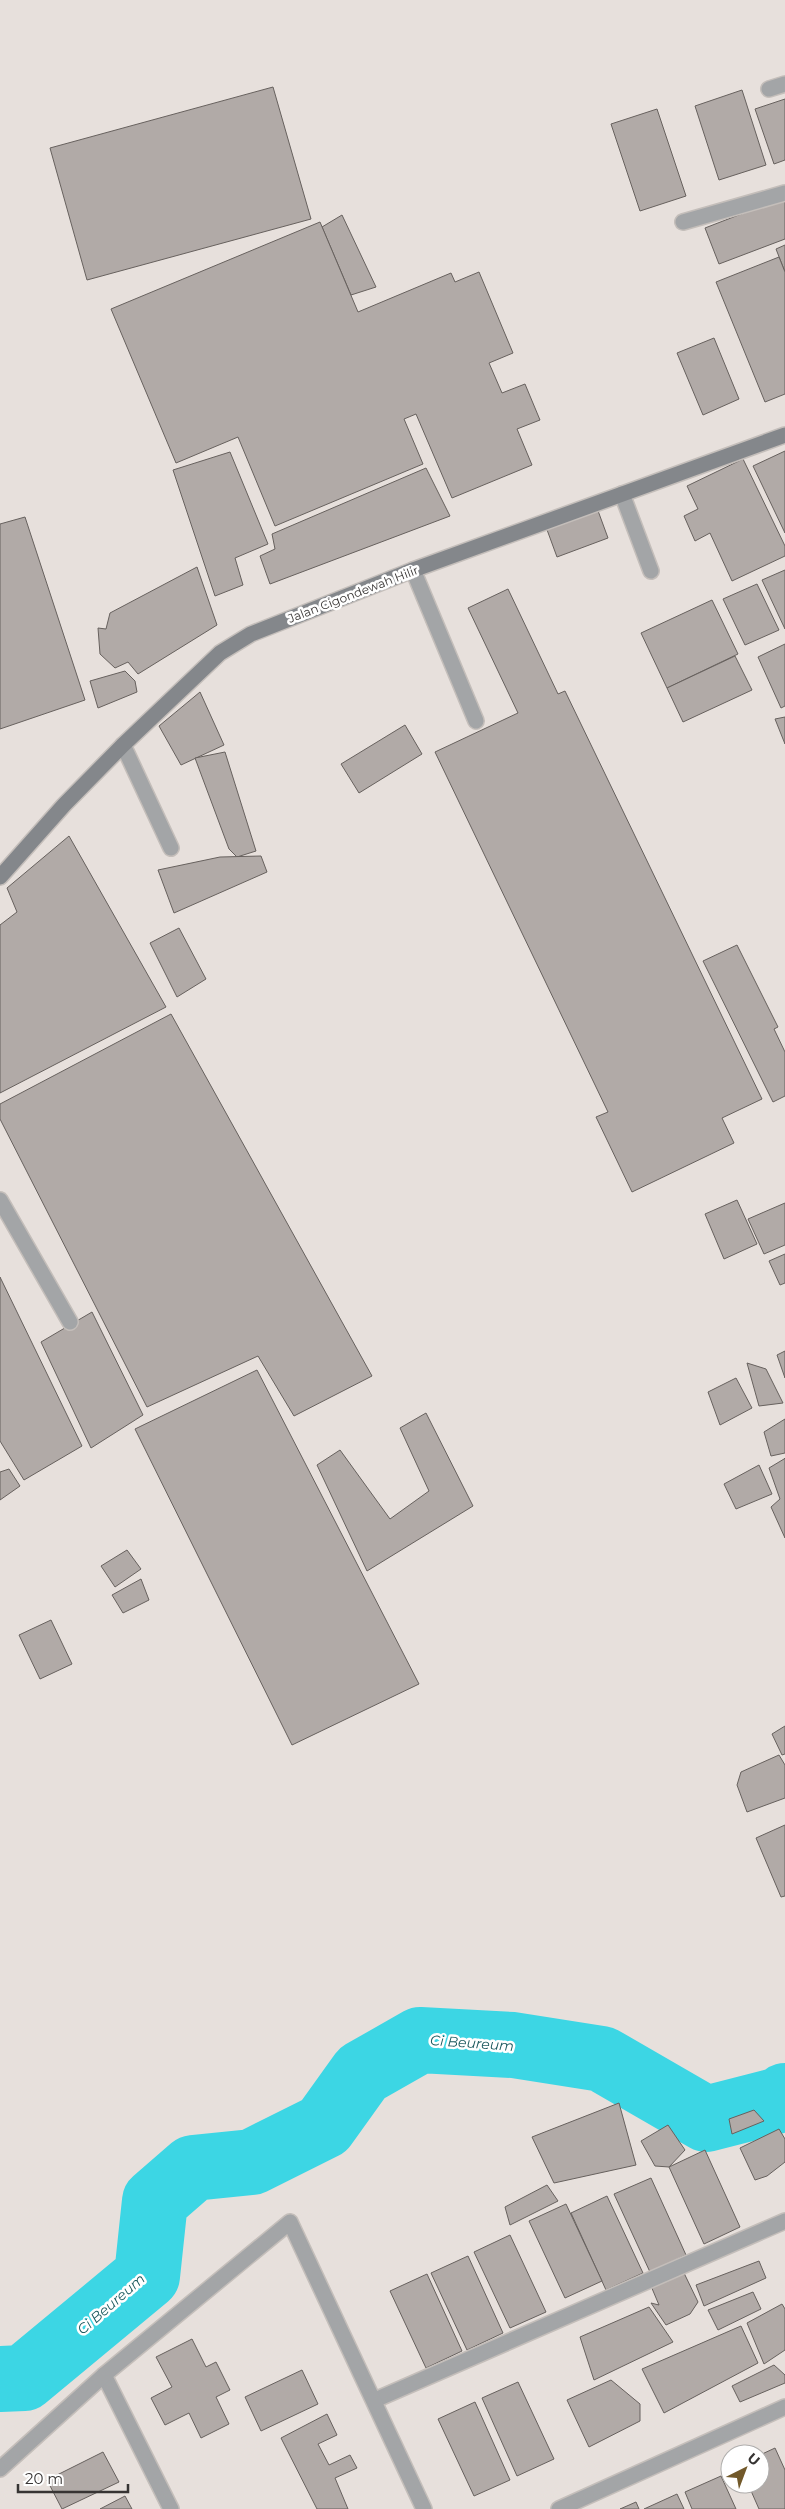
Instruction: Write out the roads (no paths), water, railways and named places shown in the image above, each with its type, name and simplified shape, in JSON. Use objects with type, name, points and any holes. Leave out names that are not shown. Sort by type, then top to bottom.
[{"type":"street","points":[[769,89],[785,84]]},
{"type":"street","points":[[683,222],[785,194]]},
{"type":"street","name":"Jalan Cigondewah Hilir","points":[[0,877],[64,805],[123,745],[220,653],[251,634],[413,570],[785,435]]},
{"type":"street","points":[[622,494],[651,571]]},
{"type":"street","points":[[413,570],[476,721]]},
{"type":"street","points":[[123,745],[172,848]]},
{"type":"street","points":[[0,1200],[70,1322]]},
{"type":"street","points":[[375,2400],[785,2221]]},
{"type":"street","points":[[0,2469],[104,2376],[290,2222],[375,2400],[424,2509]]},
{"type":"street","points":[[104,2376],[171,2509]]},
{"type":"street","points":[[559,2509],[785,2407]]},
{"type":"waterway","name":"Ci Beureum","points":[[0,2379],[24,2378],[147,2276],[155,2201],[193,2168],[252,2162],[324,2126],[362,2073],[420,2040],[513,2045],[602,2059],[706,2119],[780,2100],[785,2096]]}]
